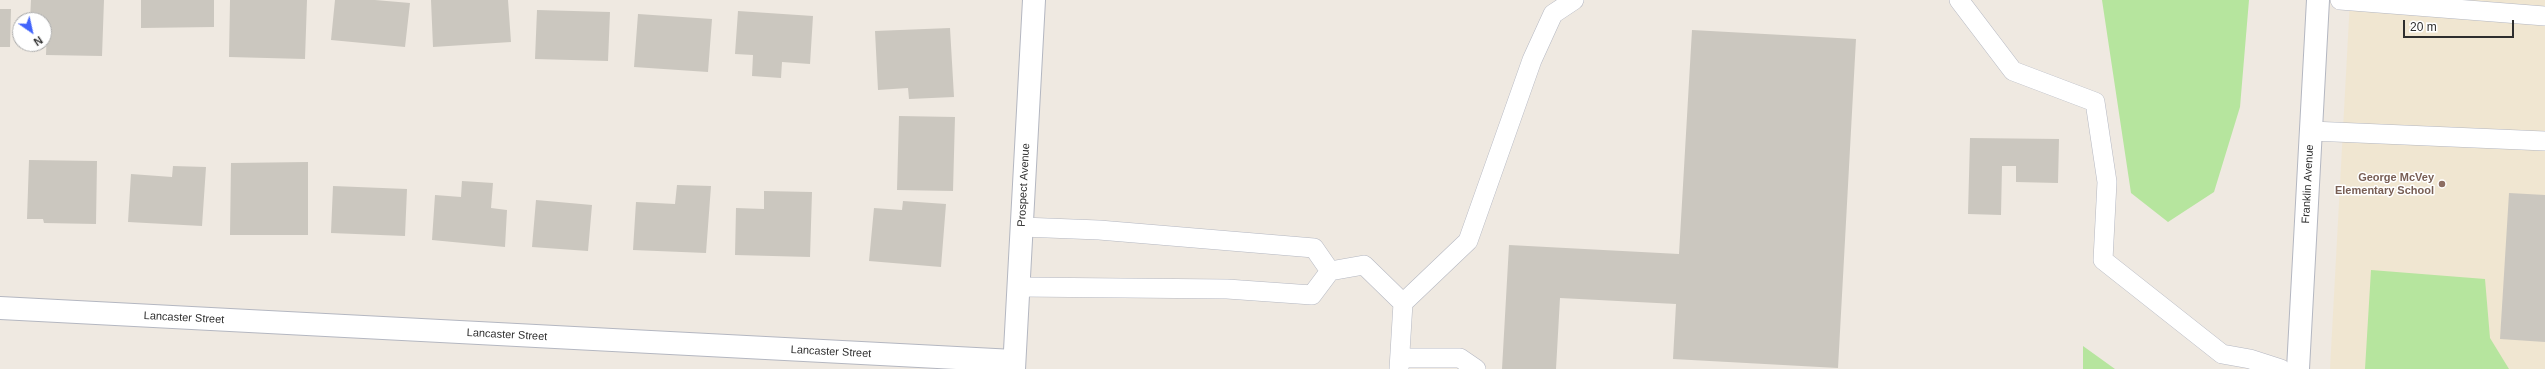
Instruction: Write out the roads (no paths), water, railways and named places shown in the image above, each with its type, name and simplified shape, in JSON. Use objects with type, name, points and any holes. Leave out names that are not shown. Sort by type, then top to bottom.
[{"type":"street","name":"Prospect Avenue","points":[[1014,365],[1034,0]]},
{"type":"street","name":"Franklin Avenue","points":[[2298,369],[2318,0]]},
{"type":"street","name":"Lancaster Street","points":[[0,308],[1014,365]]},
{"type":"lane","points":[[1476,369],[1460,358],[1400,364],[1403,303],[1468,241],[1532,60],[1553,14],[1574,0]]},
{"type":"lane","points":[[1959,0],[2013,70],[2095,102],[2107,182],[2103,260],[2222,354],[2250,359],[2281,369]]},
{"type":"lane","points":[[2340,0],[2545,16]]},
{"type":"lane","points":[[2311,131],[2545,142]]},
{"type":"lane","points":[[1022,227],[1099,230],[1314,248],[1330,271]]},
{"type":"lane","points":[[1019,287],[1227,289],[1312,295],[1330,271],[1364,265],[1403,303]]},
{"type":"place","name":"George McVey Elementary School","points":[[2442,184]]}]
